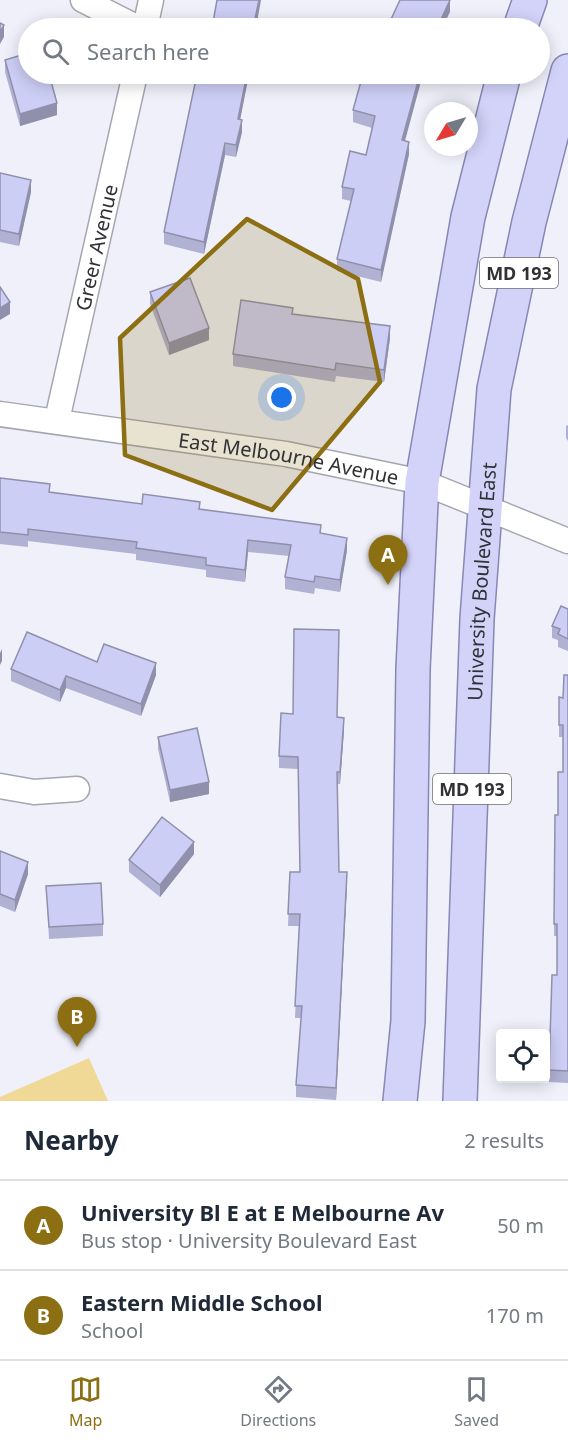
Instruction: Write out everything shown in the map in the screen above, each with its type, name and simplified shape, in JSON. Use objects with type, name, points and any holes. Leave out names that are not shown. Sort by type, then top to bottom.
[{"type":"main road","points":[[524,18],[530,0]]},
{"type":"main road","name":"University Boulevard East","points":[[460,1101],[477,619],[494,389],[529,222],[568,71]]},
{"type":"main road","name":"MD 193","points":[[400,1101],[408,1021],[413,669],[422,482],[468,217],[501,84]]},
{"type":"street","points":[[83,0],[118,18]]},
{"type":"street","points":[[147,18],[151,0]]},
{"type":"street","name":"Greer Avenue","points":[[57,420],[133,84]]},
{"type":"street","name":"East Melbourne Avenue","points":[[0,414],[57,420],[286,454],[422,482],[568,542]]},
{"type":"street","points":[[0,786],[34,792],[77,789]]},
{"type":"highlighted area","points":[[247,219],[358,279],[380,382],[272,510],[125,455],[120,338]]},
{"type":"shaded area","points":[[89,1058],[108,1101],[0,1101],[0,1097]]},
{"type":"building","points":[[217,0],[259,0],[255,18],[214,18]]},
{"type":"building","points":[[400,0],[450,0],[442,18],[392,18]]},
{"type":"building","points":[[18,56],[18,84],[52,84],[57,103],[20,114],[5,60]]},
{"type":"building","points":[[195,84],[245,84],[238,119],[242,120],[236,145],[225,143],[204,242],[164,232]]},
{"type":"building","points":[[360,84],[417,84],[402,140],[409,142],[381,270],[337,259],[354,189],[342,187],[350,151],[366,155],[375,116],[353,110]]},
{"type":"building","points":[[0,173],[31,180],[19,234],[0,230]]},
{"type":"building","points":[[190,278],[209,328],[169,343],[150,292]]},
{"type":"building","points":[[0,287],[10,302],[0,308]]},
{"type":"building","points":[[241,300],[293,308],[292,314],[390,326],[384,370],[336,363],[335,370],[233,354]]},
{"type":"building","points":[[0,478],[50,484],[49,492],[142,504],[143,494],[200,502],[199,509],[321,525],[320,533],[347,538],[340,580],[315,576],[314,582],[285,577],[291,545],[248,540],[245,570],[206,565],[206,558],[136,548],[137,542],[28,529],[28,535],[0,532]]},
{"type":"building","points":[[561,606],[568,609],[568,639],[558,634],[560,629],[552,626]]},
{"type":"building","points":[[294,629],[339,630],[337,717],[344,718],[340,772],[337,772],[339,872],[347,872],[336,1088],[296,1085],[302,1006],[295,1006],[300,914],[288,914],[290,872],[300,872],[298,757],[279,756],[281,713],[293,714]]},
{"type":"building","points":[[27,632],[97,662],[104,644],[156,663],[141,704],[66,676],[60,690],[11,669]]},
{"type":"building","points":[[564,675],[568,675],[568,1071],[550,1070],[552,975],[557,975],[557,924],[554,924],[555,815],[558,815],[558,772],[563,772],[563,725],[559,725],[559,697],[563,698]]},
{"type":"building","points":[[197,728],[209,782],[170,790],[158,737]]},
{"type":"building","points":[[162,817],[194,842],[160,885],[129,860]]},
{"type":"building","points":[[0,851],[28,862],[15,900],[0,894]]},
{"type":"building","points":[[101,883],[103,924],[49,927],[46,886]]},
{"type":"place","name":"University Bl E at E Melbourne Av","points":[[388,585]]},
{"type":"place","name":"Eastern Middle School","points":[[77,1047]]}]
